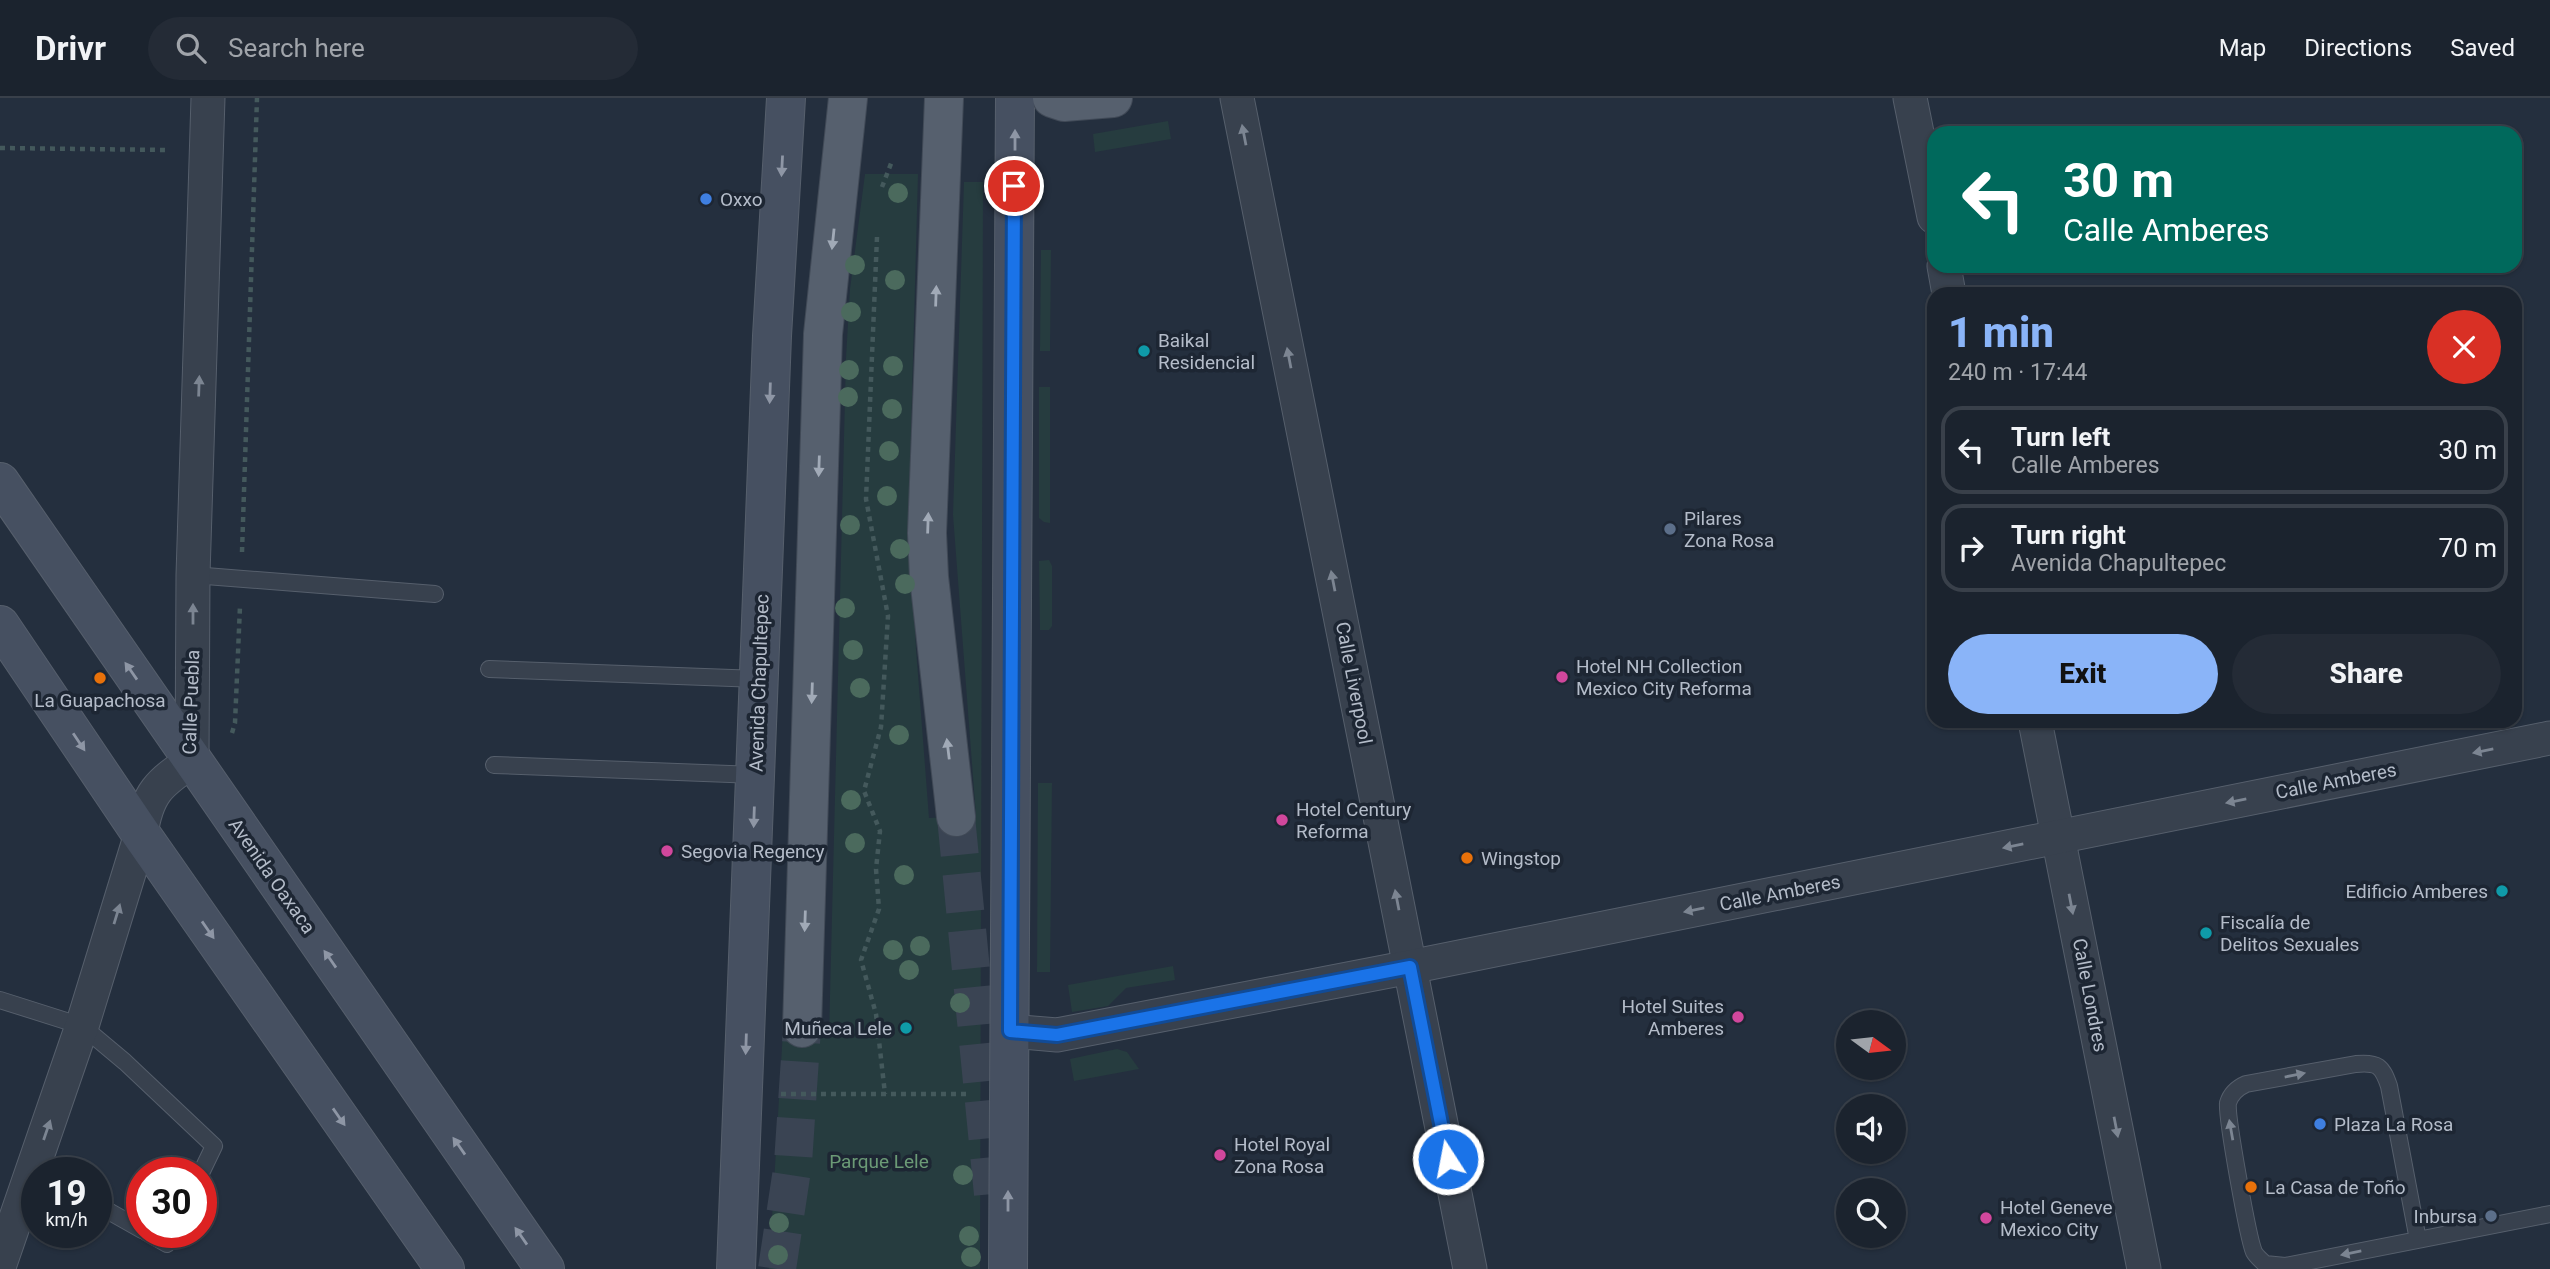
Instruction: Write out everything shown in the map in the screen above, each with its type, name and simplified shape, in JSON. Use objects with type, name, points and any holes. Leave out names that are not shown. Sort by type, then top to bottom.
[{"type":"main road","name":"Avenida Chapultepec","points":[[736,1269],[772,336],[786,98]]},
{"type":"main road","points":[[802,1028],[822,334],[848,98]]},
{"type":"main road","points":[[944,98],[927,533],[929,577],[956,817]]},
{"type":"main road","points":[[1008,1269],[1015,98]]},
{"type":"main road","points":[[1052,98],[1064,102],[1113,98]]},
{"type":"main road","name":"Avenida Oaxaca","points":[[0,482],[545,1269]]},
{"type":"main road","points":[[0,625],[141,834],[445,1269]]},
{"type":"street","name":"Calle Puebla","points":[[40,1157],[141,834],[144,809],[163,780],[203,776],[193,575],[208,98]]},
{"type":"street","name":"Calle Liverpool","points":[[1237,98],[1470,1269]]},
{"type":"street","points":[[1910,98],[1927,182]]},
{"type":"street","name":"Calle Londres","points":[[2036,728],[2144,1269]]},
{"type":"street","name":"Calle Amberes","points":[[1010,1031],[1057,1035],[1410,967],[2550,738]]},
{"type":"street","name":"Calle Puebla","points":[[0,1264],[21,1208]]},
{"type":"lane","points":[[193,575],[435,594]]},
{"type":"lane","points":[[489,669],[759,679]]},
{"type":"lane","points":[[494,765],[756,775]]},
{"type":"lane","points":[[0,1000],[82,1026],[125,1062],[214,1146],[209,1157]]},
{"type":"lane","points":[[2418,1240],[2389,1086],[2378,1065],[2369,1062],[2246,1084],[2238,1087],[2232,1094],[2228,1110],[2240,1185],[2254,1252],[2264,1264],[2285,1266],[2418,1240],[2550,1214]]},
{"type":"path","points":[[203,776],[235,723],[257,98]]},
{"type":"path","points":[[0,148],[167,150],[168,137]]},
{"type":"path","points":[[878,161],[905,161]]},
{"type":"path","points":[[878,195],[892,161]]},
{"type":"path","points":[[877,236],[866,499],[888,616],[881,727],[864,790],[880,831],[876,869],[879,909],[861,960],[876,1014],[885,1094]]},
{"type":"path","points":[[780,1094],[980,1094]]},
{"type":"green space","points":[[1168,121],[1171,139],[1095,152],[1093,134]]},
{"type":"green space","name":"Parque Lele","points":[[865,174],[918,174],[909,506],[916,649],[929,818],[976,816],[953,515],[964,182],[983,182],[980,1269],[769,1269],[783,1030],[829,1036],[846,358],[850,289]]},
{"type":"green space","points":[[1041,250],[1051,250],[1050,351],[1040,351]]},
{"type":"green space","points":[[1039,387],[1050,387],[1050,523],[1039,518]]},
{"type":"green space","points":[[1049,560],[1052,566],[1052,626],[1049,630],[1040,630],[1039,561]]},
{"type":"green space","points":[[1038,783],[1052,783],[1050,972],[1037,972]]},
{"type":"green space","points":[[1173,966],[1175,980],[1126,988],[1108,1006],[1072,1012],[1068,985]]},
{"type":"green space","points":[[1117,1049],[1127,1052],[1139,1069],[1074,1081],[1070,1059]]},
{"type":"tunnel","points":[[956,817],[993,1194]]},
{"type":"tunnel","points":[[777,1269],[793,1163],[802,1028]]},
{"type":"place","name":"Oxxo","points":[[706,199]]},
{"type":"place","name":"Baikal Residencial","points":[[1144,351]]},
{"type":"place","name":"Pilares Zona Rosa","points":[[1670,529]]},
{"type":"place","name":"Hotel NH Collection Mexico City Reforma","points":[[1562,677]]},
{"type":"place","name":"La Guapachosa","points":[[100,678]]},
{"type":"place","name":"Hotel Century Reforma","points":[[1282,820]]},
{"type":"place","name":"Segovia Regency","points":[[667,851]]},
{"type":"place","name":"Wingstop","points":[[1467,858]]},
{"type":"place","name":"Edificio Amberes","points":[[2502,891]]},
{"type":"place","name":"Fiscalía de Delitos Sexuales","points":[[2206,933]]},
{"type":"place","name":"Hotel Suites Amberes","points":[[1738,1017]]},
{"type":"place","name":"Muñeca Lele","points":[[906,1028]]},
{"type":"place","name":"Plaza La Rosa","points":[[2320,1124]]},
{"type":"place","name":"Hotel Royal Zona Rosa","points":[[1220,1155]]},
{"type":"place","name":"La Casa de Toño","points":[[2251,1187]]},
{"type":"place","name":"Inbursa","points":[[2491,1216]]},
{"type":"place","name":"Hotel Geneve Mexico City","points":[[1986,1218]]},
{"type":"route","points":[[1014,186],[1010,1031],[1057,1035],[1410,967],[1448,1159]]}]
